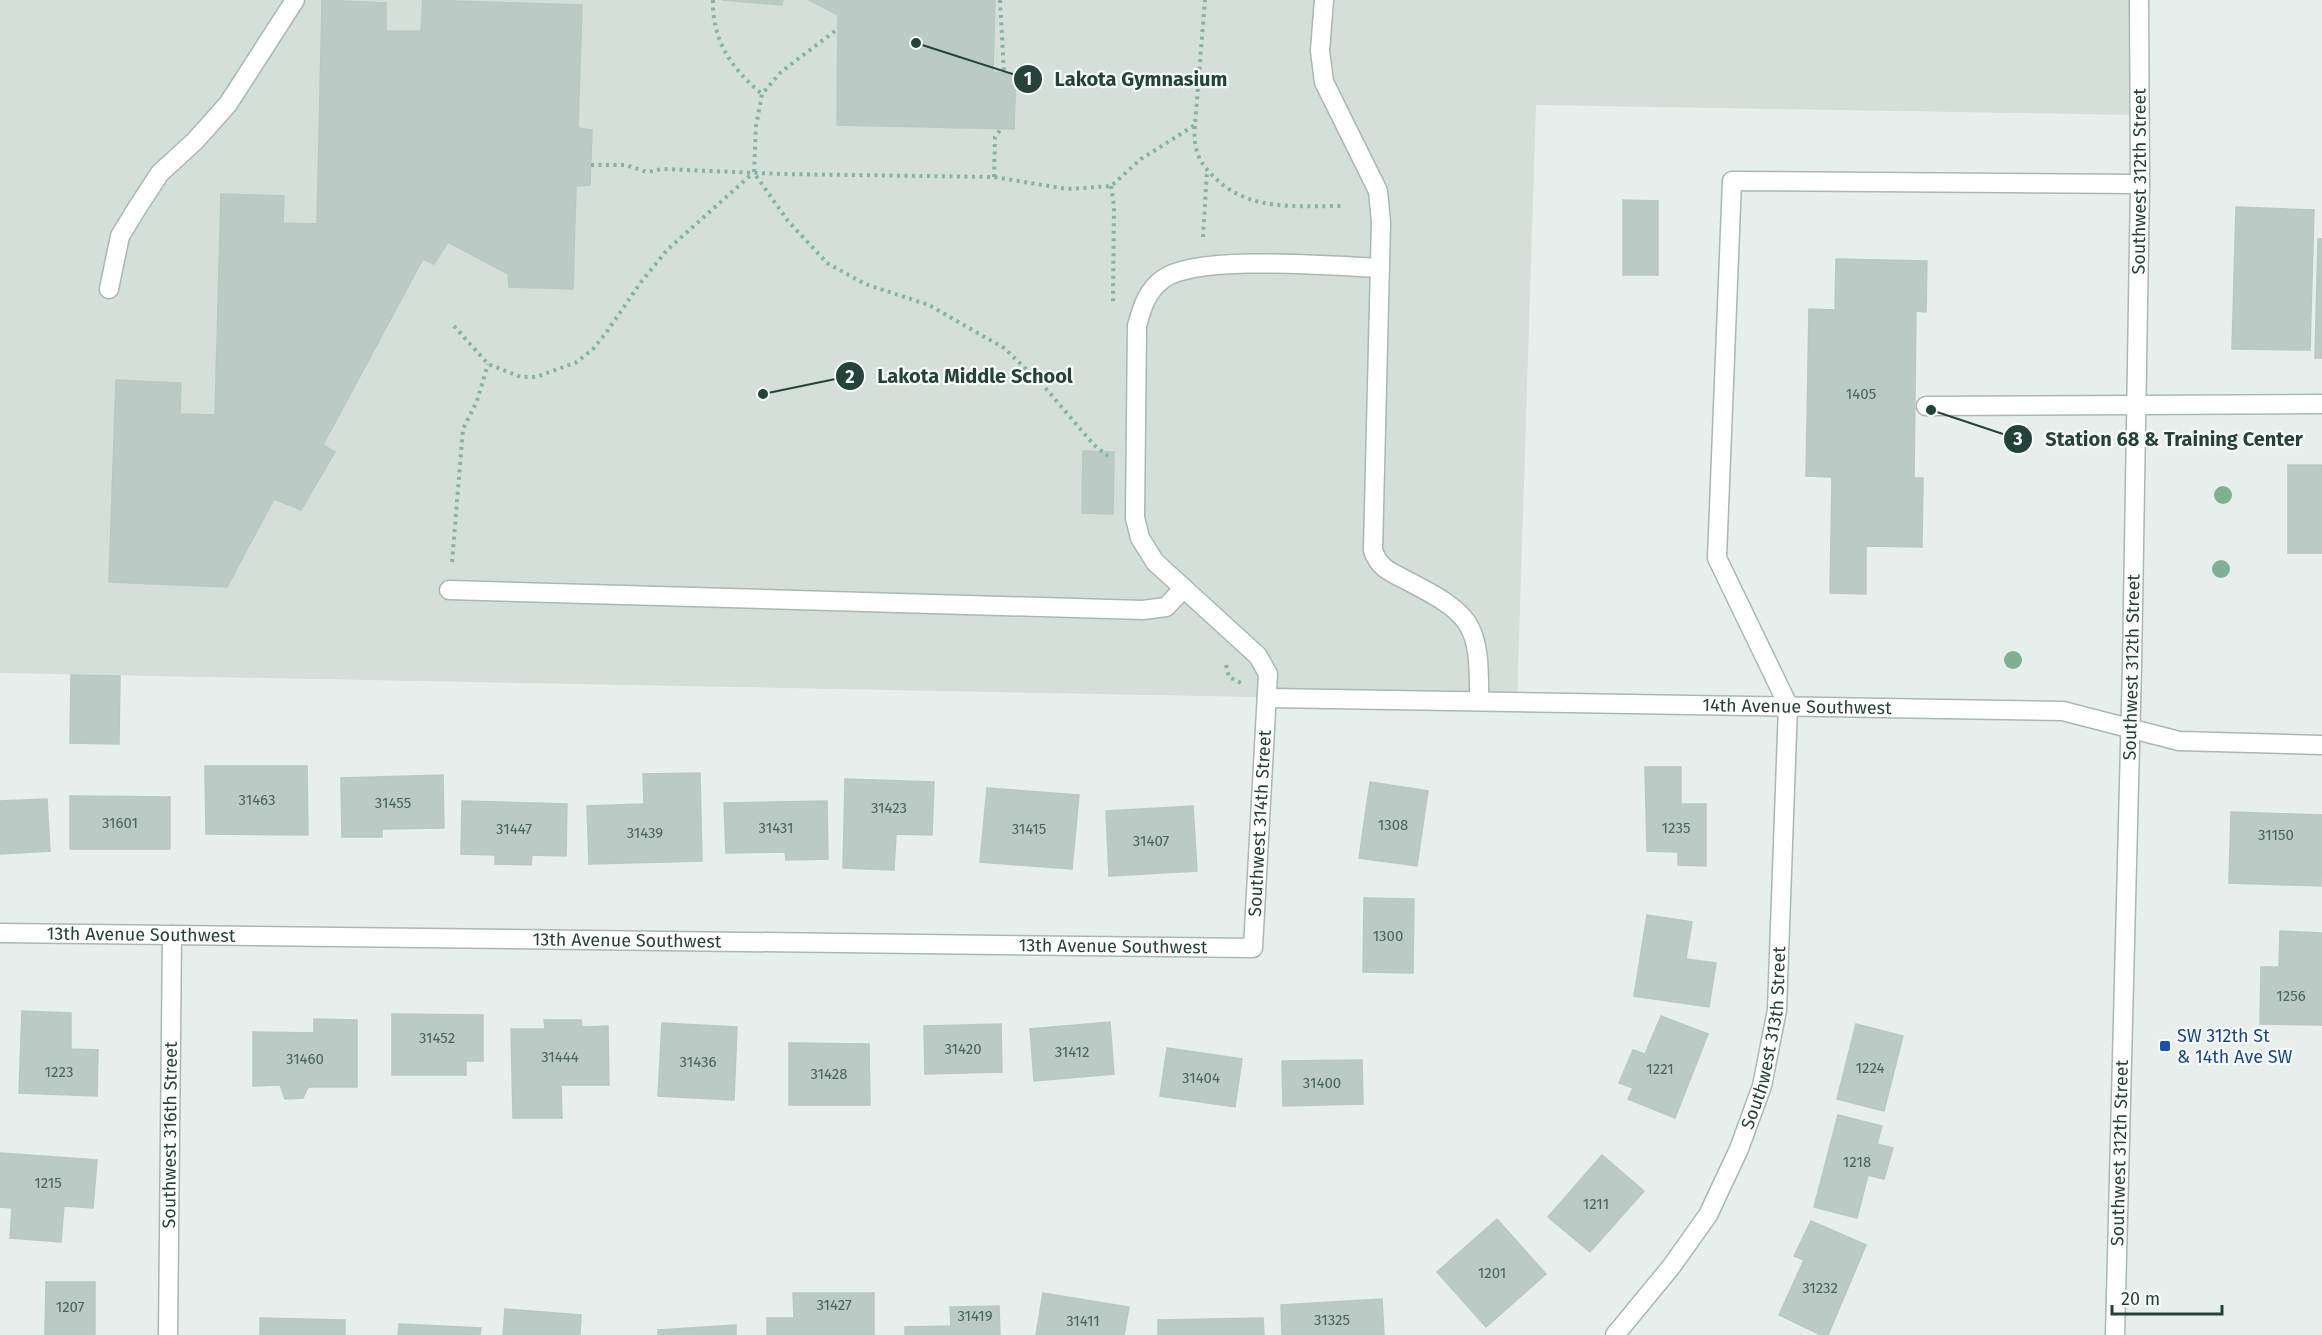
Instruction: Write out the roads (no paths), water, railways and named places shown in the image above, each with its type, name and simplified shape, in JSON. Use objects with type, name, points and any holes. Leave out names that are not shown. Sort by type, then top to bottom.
[{"type":"street","points":[[109,289],[120,236],[159,173],[195,141],[228,104],[295,0]]},
{"type":"street","points":[[1324,0],[1320,51],[1324,82],[1378,191],[1381,222],[1373,550],[1382,566],[1450,604],[1471,625],[1480,664],[1479,701]]},
{"type":"street","name":"Southwest 312th Street","points":[[2115,1335],[2128,726],[2132,666],[2140,184],[2139,0]]},
{"type":"street","points":[[1788,705],[1717,558],[1732,181],[2140,184]]},
{"type":"street","name":"Southwest 314th Street","points":[[1253,948],[1268,674],[1258,656],[1155,562],[1140,538],[1135,518],[1137,326],[1142,306],[1151,289],[1165,278],[1186,269],[1251,266],[1380,268]]},
{"type":"street","points":[[1926,406],[2322,404]]},
{"type":"street","points":[[449,590],[1143,610],[1166,607],[1184,588]]},
{"type":"street","name":"14th Avenue Southwest","points":[[1268,698],[2064,711],[2179,741],[2322,745]]},
{"type":"street","name":"Southwest 313th Street","points":[[1619,1334],[1708,1215],[1739,1149],[1762,1086],[1777,1010],[1788,705]]},
{"type":"street","name":"13th Avenue Southwest","points":[[0,933],[1253,948]]},
{"type":"street","name":"Southwest 316th Street","points":[[168,1335],[172,935]]},
{"type":"place","name":"Lakota Gymnasium","points":[[916,43]]},
{"type":"place","name":"Lakota Middle School","points":[[763,394]]},
{"type":"place","name":"Station 68 & Training Center","points":[[1931,410]]},
{"type":"place","name":"SW 312th St & 14th Ave SW","points":[[2165,1046]]}]
